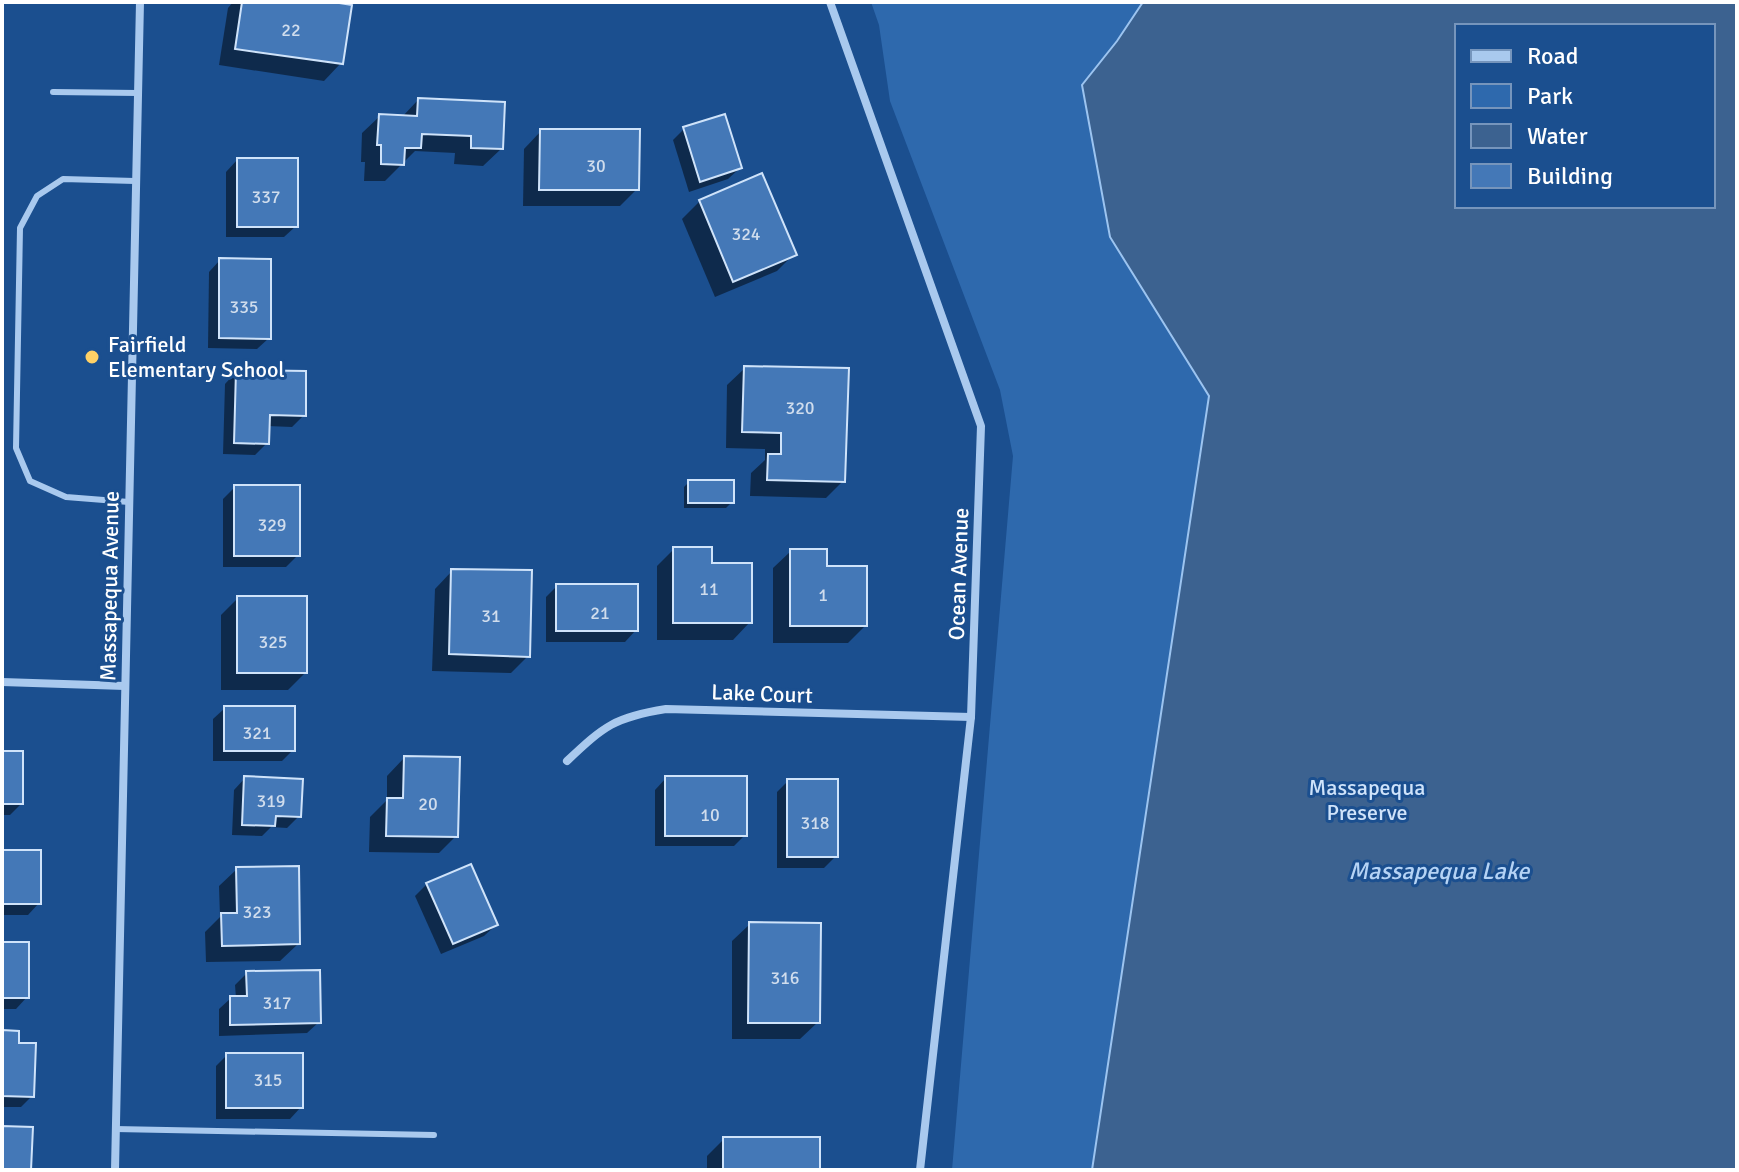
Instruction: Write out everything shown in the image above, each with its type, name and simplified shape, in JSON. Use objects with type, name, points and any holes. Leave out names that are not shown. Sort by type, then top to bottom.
[{"type":"street","name":"Massapequa Avenue","points":[[115,1170],[140,2]]},
{"type":"street","name":"Ocean Avenue","points":[[829,2],[981,426],[971,717],[920,1170]]},
{"type":"street","points":[[2,682],[125,686]]},
{"type":"street","name":"Lake Court","points":[[567,761],[598,732],[630,715],[666,709],[971,717]]},
{"type":"lane","points":[[53,92],[138,93]]},
{"type":"lane","points":[[129,502],[66,497],[30,481],[16,448],[20,228],[37,196],[63,179],[135,181]]},
{"type":"lane","points":[[115,1129],[434,1135]]},
{"type":"green space","name":"Massapequa Lake","points":[[871,2],[1737,2],[1737,1170],[952,1170],[1013,456],[1000,390],[890,101],[879,25]]},
{"type":"water","name":"Massapequa Lake","points":[[1143,2],[1737,2],[1737,1170],[1092,1170],[1209,396],[1110,237],[1082,85]]},
{"type":"building","points":[[242,2],[333,2],[352,5],[343,64],[235,49]]},
{"type":"building","points":[[418,98],[505,102],[503,149],[471,148],[471,136],[422,134],[421,148],[405,148],[404,165],[381,164],[381,145],[377,145],[379,114],[417,116]]},
{"type":"building","points":[[725,114],[742,168],[700,182],[683,127]]},
{"type":"building","points":[[540,129],[640,129],[639,190],[539,190]]},
{"type":"building","points":[[237,158],[298,158],[298,227],[237,227]]},
{"type":"building","points":[[762,173],[797,255],[733,282],[699,200]]},
{"type":"building","points":[[219,258],[271,259],[271,339],[219,338]]},
{"type":"building","points":[[744,366],[849,368],[845,482],[767,480],[768,454],[781,454],[781,433],[742,432]]},
{"type":"building","points":[[236,370],[306,371],[306,416],[270,415],[269,444],[234,443]]},
{"type":"building","points":[[688,480],[734,480],[734,503],[688,503]]},
{"type":"building","points":[[234,485],[300,485],[300,556],[234,556]]},
{"type":"building","points":[[673,547],[712,547],[712,563],[752,563],[752,623],[673,623]]},
{"type":"building","points":[[790,549],[827,549],[827,566],[867,566],[867,626],[790,626]]},
{"type":"building","points":[[451,569],[532,570],[530,657],[449,654]]},
{"type":"building","points":[[556,584],[638,584],[638,631],[556,631]]},
{"type":"building","points":[[237,596],[307,596],[307,673],[237,673]]},
{"type":"building","points":[[224,706],[295,706],[295,751],[224,751]]},
{"type":"building","points":[[2,751],[23,751],[23,804],[2,804]]},
{"type":"building","points":[[404,756],[460,757],[458,837],[386,836],[387,798],[403,798]]},
{"type":"building","points":[[244,776],[303,779],[301,817],[276,816],[275,826],[242,825]]},
{"type":"building","points":[[665,776],[747,776],[747,836],[665,836]]},
{"type":"building","points":[[787,779],[838,779],[838,857],[787,857]]},
{"type":"building","points":[[2,850],[41,850],[41,904],[2,904]]},
{"type":"building","points":[[471,864],[498,925],[453,944],[426,883]]},
{"type":"building","points":[[299,866],[300,944],[222,946],[221,913],[237,913],[236,867]]},
{"type":"building","points":[[749,922],[821,923],[820,1023],[748,1023]]},
{"type":"building","points":[[2,942],[29,942],[29,998],[2,998]]},
{"type":"building","points":[[320,970],[321,1023],[230,1025],[230,996],[247,996],[246,971]]},
{"type":"building","points":[[2,1030],[19,1031],[19,1043],[36,1043],[34,1097],[2,1096]]},
{"type":"building","points":[[226,1053],[303,1053],[303,1108],[226,1108]]},
{"type":"building","points":[[2,1126],[33,1127],[31,1170],[2,1170]]},
{"type":"building","points":[[723,1137],[820,1137],[820,1170],[723,1170]]},
{"type":"place","name":"Fairfield Elementary School","points":[[92,357]]},
{"type":"park label","name":"Massapequa Preserve","points":[[1367,800]]}]
